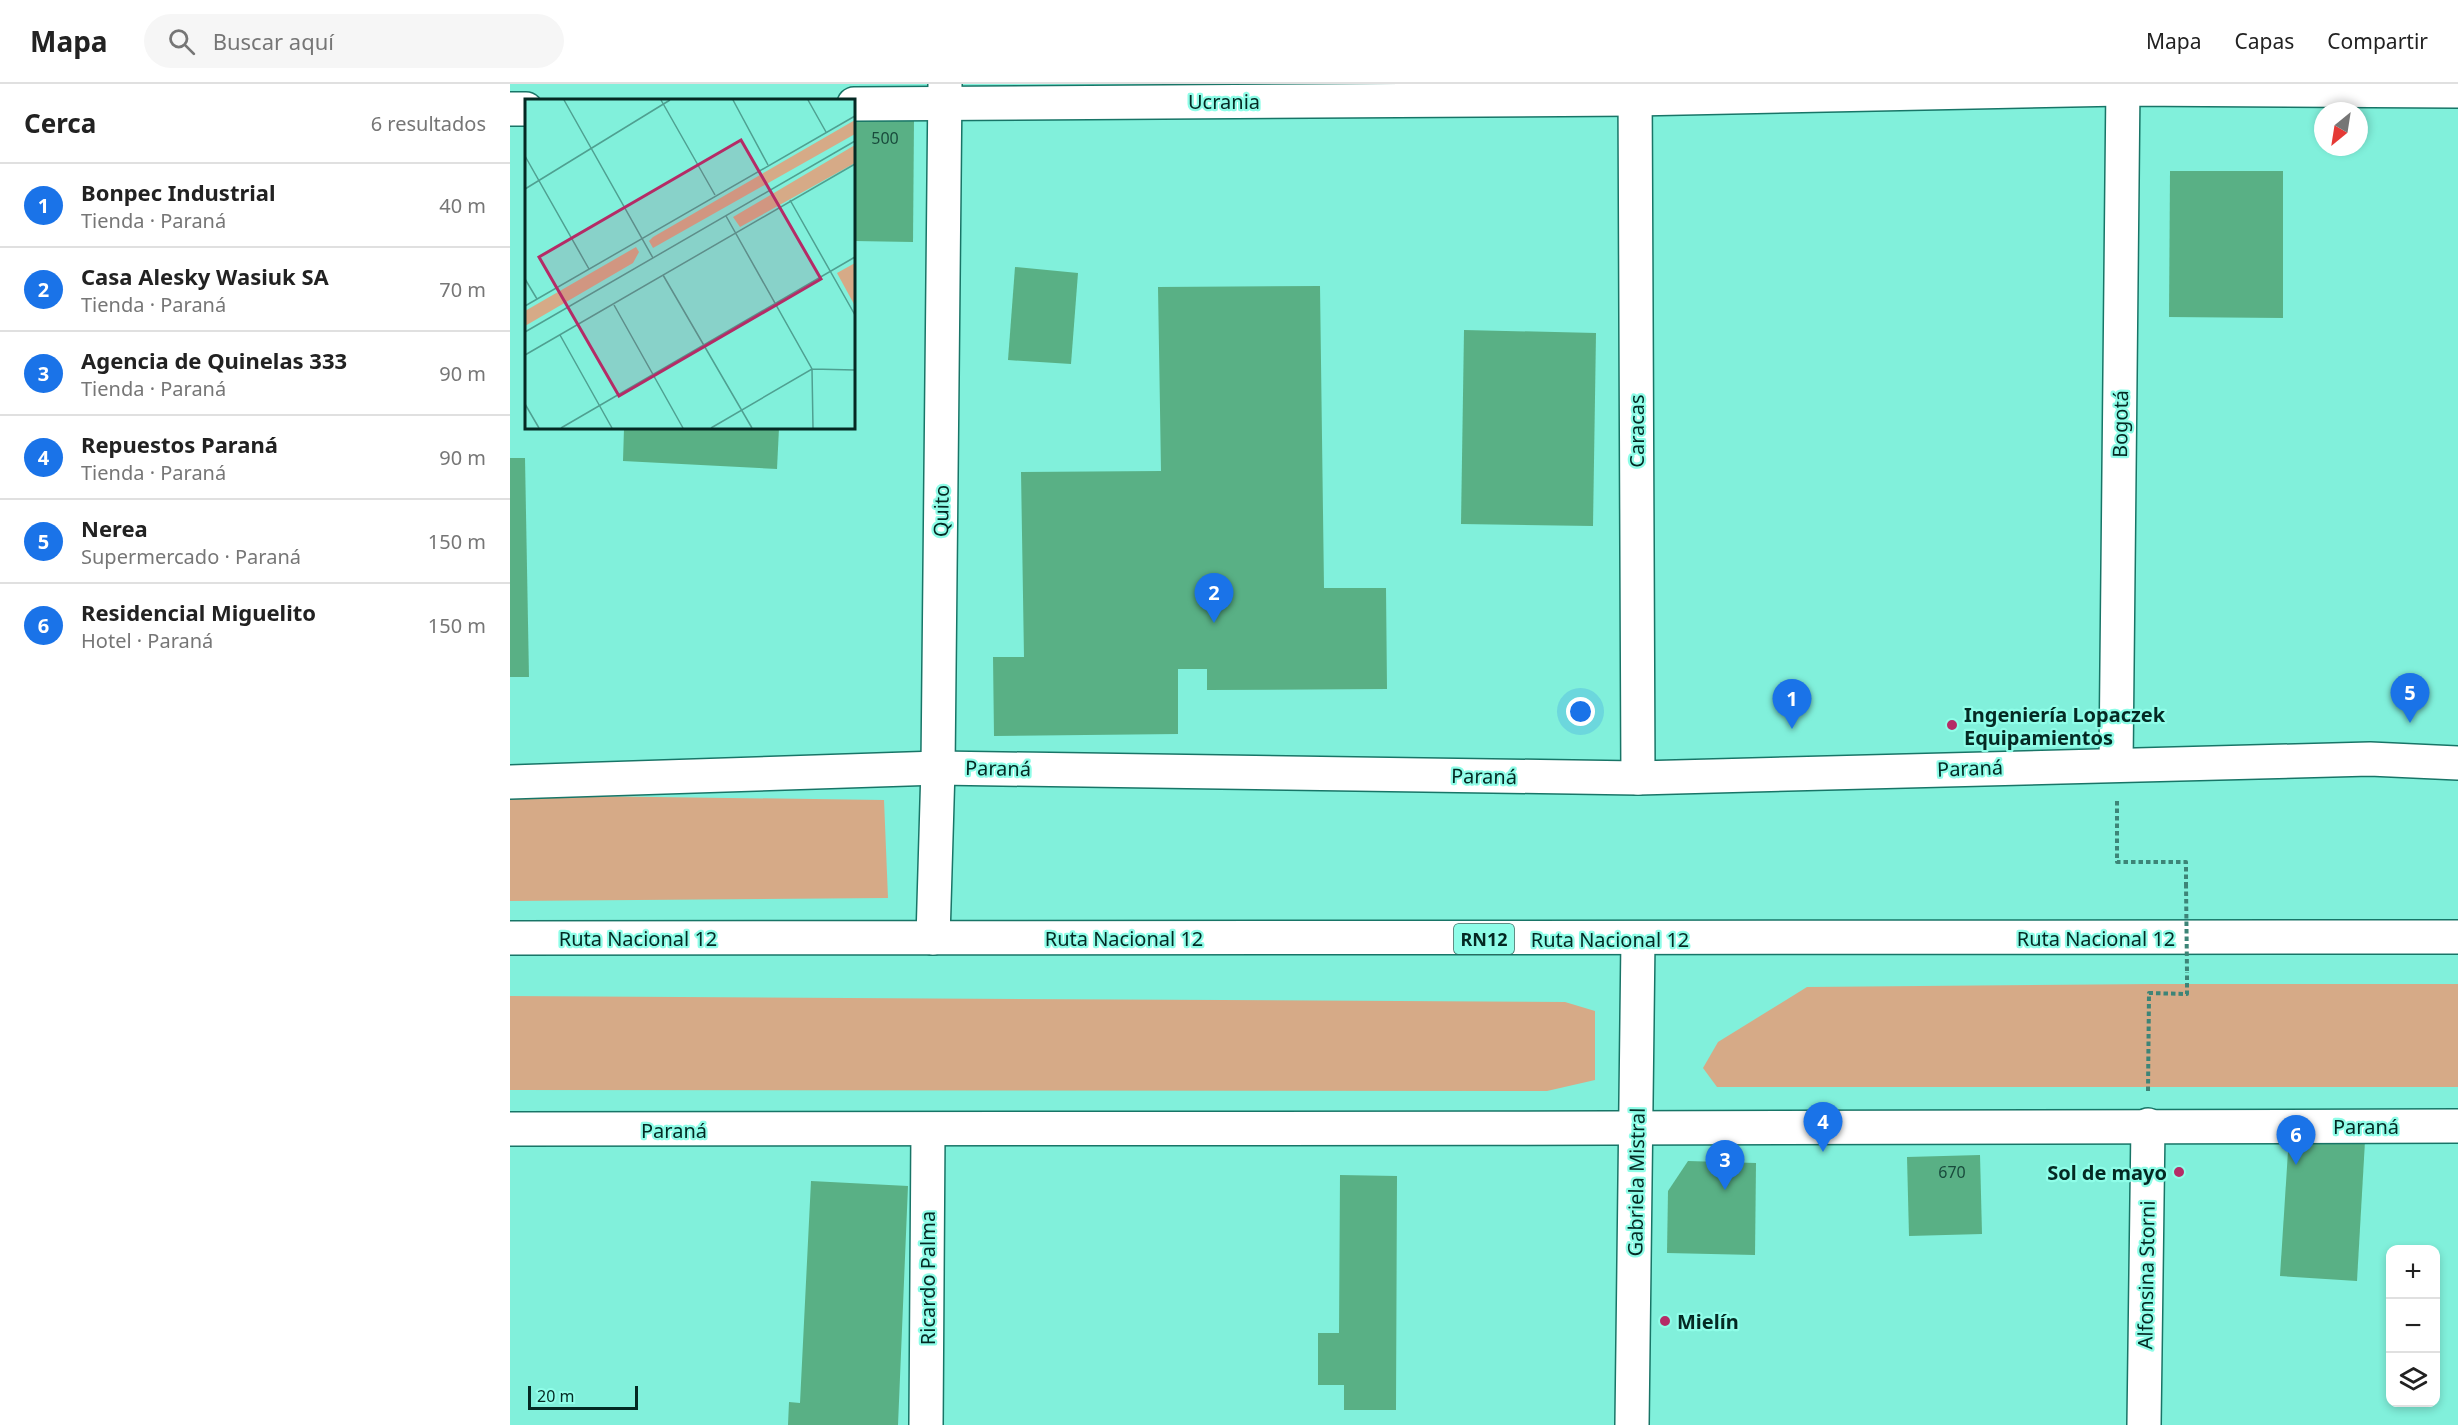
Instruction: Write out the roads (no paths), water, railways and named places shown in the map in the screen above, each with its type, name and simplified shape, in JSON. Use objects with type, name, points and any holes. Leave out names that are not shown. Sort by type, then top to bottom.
[{"type":"main road","name":"Ucrania","points":[[855,104],[945,93],[1635,92],[2123,86],[2458,92]]},
{"type":"main road","name":"Bogotá","points":[[2116,764],[2123,86]]},
{"type":"main road","name":"Caracas","points":[[1635,92],[1638,778]]},
{"type":"main road","name":"Quito","points":[[933,938],[938,768],[945,93]]},
{"type":"main road","name":"Paraná","points":[[510,782],[938,768],[1638,778],[2370,759],[2458,763]]},
{"type":"main road","name":"Ruta Nacional 12","points":[[510,938],[2458,937]]},
{"type":"main road","name":"Gabriela Mistral","points":[[1632,1425],[1638,939]]},
{"type":"main road","name":"Paraná","points":[[510,1130],[928,1131],[2148,1125],[2458,1126]]},
{"type":"main road","name":"Alfonsina Storni","points":[[2144,1425],[2148,1125]]},
{"type":"main road","name":"Ricardo Palma","points":[[926,1425],[928,1131]]},
{"type":"place","name":"Casa Alesky Wasiuk SA","points":[[1214,623]]},
{"type":"place","name":"Nerea","points":[[2410,723]]},
{"type":"place","name":"Ingeniería Lopaczek Equipamientos","points":[[1952,725]]},
{"type":"place","name":"Bonpec Industrial","points":[[1792,729]]},
{"type":"place","name":"Repuestos Paraná","points":[[1823,1152]]},
{"type":"place","name":"Residencial Miguelito","points":[[2296,1165]]},
{"type":"place","name":"Sol de mayo","points":[[2179,1172]]},
{"type":"place","name":"Agencia de Quinelas 333","points":[[1725,1190]]},
{"type":"place","name":"Mielín","points":[[1665,1321]]}]
